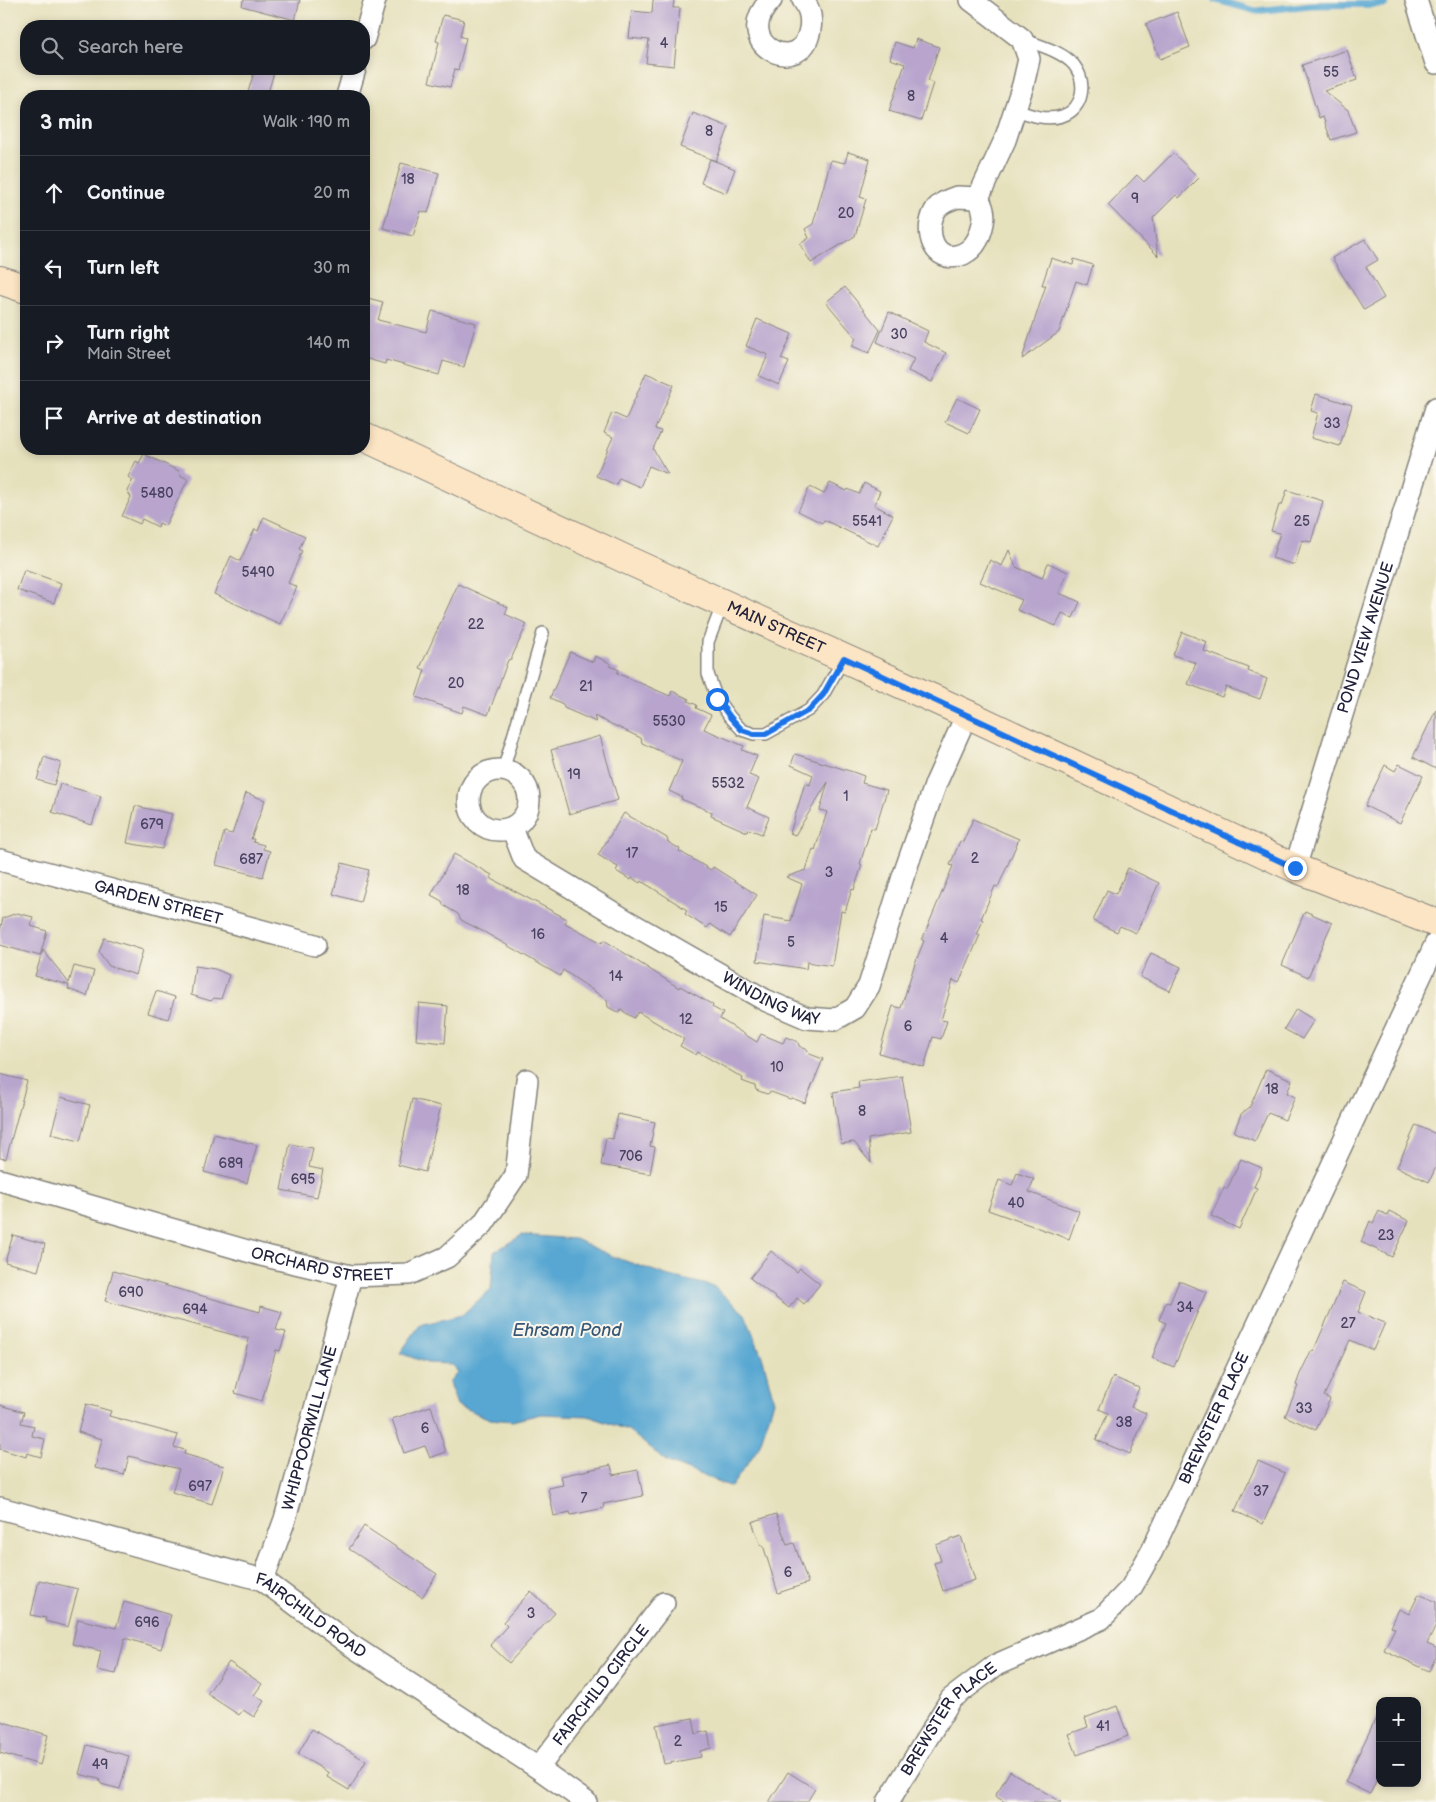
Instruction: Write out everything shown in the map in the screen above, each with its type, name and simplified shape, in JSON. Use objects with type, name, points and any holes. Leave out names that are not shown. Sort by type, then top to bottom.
[{"type":"main road","points":[[0,280],[20,287]]},
{"type":"main road","name":"MAIN STREET","points":[[370,440],[967,714],[1295,868],[1436,923]]},
{"type":"street","points":[[369,20],[375,0]]},
{"type":"street","points":[[771,0],[762,10],[757,25],[760,38],[766,48],[775,53],[786,55],[796,51],[804,44],[809,33],[811,20],[804,0]]},
{"type":"street","points":[[970,0],[1022,39],[1029,59],[1006,140],[978,198]]},
{"type":"street","points":[[1416,0],[1436,63]]},
{"type":"street","points":[[349,90],[353,75]]},
{"type":"street","name":"POND VIEW AVENUE","points":[[1295,868],[1436,408]]},
{"type":"street","name":"WINDING WAY","points":[[512,828],[524,859],[627,921],[764,1000],[807,1018],[834,1020],[855,1008],[869,986],[903,876],[936,782],[967,714]]},
{"type":"street","points":[[503,770],[512,773],[520,779],[527,788],[529,800],[527,811],[512,828],[492,830],[483,826],[475,819],[470,810],[469,800],[471,790],[476,781],[493,771],[503,770]]},
{"type":"street","name":"GARDEN STREET","points":[[0,860],[315,945]]},
{"type":"street","name":"BREWSTER PLACE","points":[[888,1802],[951,1699],[996,1665],[1101,1619],[1131,1588],[1152,1551],[1436,943]]},
{"type":"street","name":"ORCHARD STREET","points":[[0,1180],[261,1255],[350,1276],[409,1274],[447,1257],[483,1224],[516,1175],[527,1080]]},
{"type":"street","name":"WHIPPOORWILL LANE","points":[[264,1580],[284,1519],[350,1276]]},
{"type":"street","name":"FAIRCHILD ROAD","points":[[0,1508],[264,1580],[349,1644],[538,1768],[586,1802]]},
{"type":"street","name":"FAIRCHILD CIRCLE","points":[[538,1768],[664,1603]]},
{"type":"lane","points":[[1016,110],[1036,117],[1062,116],[1076,108],[1082,93],[1082,78],[1073,64],[1058,54],[1022,39]]},
{"type":"lane","points":[[722,603],[708,642],[708,674],[717,699],[742,730],[754,734],[766,734],[809,710],[823,695],[844,658]]},
{"type":"lane","points":[[503,770],[543,633]]},
{"type":"water","name":"Ehrsam Pond","points":[[522,1235],[575,1239],[614,1257],[669,1276],[713,1286],[745,1314],[763,1359],[774,1401],[759,1447],[731,1487],[666,1461],[628,1430],[588,1416],[541,1414],[512,1421],[490,1419],[457,1405],[449,1383],[458,1372],[451,1364],[427,1363],[400,1353],[420,1325],[462,1315],[491,1289],[494,1252]]},
{"type":"building","points":[[243,0],[300,0],[295,20],[242,6]]},
{"type":"building","points":[[653,0],[674,0],[673,8],[680,8],[674,66],[646,63],[649,40],[629,38],[632,11],[652,13]]},
{"type":"building","points":[[1177,12],[1190,47],[1160,59],[1146,24]]},
{"type":"building","points":[[443,15],[464,20],[460,36],[466,38],[458,70],[455,69],[450,87],[429,82],[439,42],[436,41]]},
{"type":"building","points":[[916,39],[939,47],[928,81],[933,83],[921,121],[889,111],[905,64],[890,59],[895,42],[913,48]]},
{"type":"building","points":[[1347,50],[1357,80],[1324,91],[1348,110],[1356,132],[1331,140],[1323,117],[1319,118],[1302,65]]},
{"type":"building","points":[[253,75],[273,75],[269,90],[249,90]]},
{"type":"building","points":[[693,113],[729,127],[716,161],[680,147]]},
{"type":"building","points":[[848,152],[870,159],[860,197],[866,199],[855,236],[811,263],[800,244],[809,238],[805,229],[813,224],[831,160],[845,163]]},
{"type":"building","points":[[1173,153],[1199,178],[1179,198],[1176,195],[1153,218],[1158,256],[1108,205],[1137,175],[1144,182]]},
{"type":"building","points":[[710,159],[735,169],[726,193],[701,183]]},
{"type":"building","points":[[401,163],[439,173],[428,213],[421,211],[413,236],[383,228]]},
{"type":"building","points":[[1365,239],[1378,260],[1366,267],[1384,298],[1364,310],[1332,258]]},
{"type":"building","points":[[1051,258],[1073,265],[1074,259],[1093,265],[1087,285],[1076,281],[1059,332],[1022,359],[1046,285],[1042,285]]},
{"type":"building","points":[[845,287],[880,330],[869,353],[852,346],[856,338],[826,302]]},
{"type":"building","points":[[370,299],[383,302],[378,320],[426,332],[432,311],[476,323],[464,367],[443,361],[439,375],[386,360],[385,364],[370,360]]},
{"type":"building","points":[[889,312],[928,331],[924,342],[946,353],[932,382],[908,371],[914,359],[877,342]]},
{"type":"building","points":[[757,319],[792,334],[781,359],[789,362],[779,385],[759,376],[768,355],[746,346]]},
{"type":"building","points":[[646,373],[674,385],[655,429],[661,431],[653,449],[668,474],[649,466],[640,487],[619,478],[616,485],[596,476],[613,437],[604,433],[612,413],[626,419]]},
{"type":"building","points":[[1316,394],[1352,405],[1340,446],[1311,438],[1318,413],[1311,411]]},
{"type":"building","points":[[957,398],[980,409],[969,433],[945,422]]},
{"type":"building","points":[[143,455],[146,455],[179,471],[180,475],[188,479],[165,526],[159,523],[158,527],[142,519],[140,524],[122,516],[131,497],[127,491],[133,480],[128,477],[136,461],[139,463]]},
{"type":"building","points":[[830,483],[859,494],[864,483],[880,491],[874,505],[893,515],[878,546],[824,520],[822,523],[798,511],[810,487],[824,494]]},
{"type":"building","points":[[1287,490],[1323,501],[1311,542],[1302,540],[1295,565],[1272,558],[1280,533],[1271,531],[1279,505],[1282,505]]},
{"type":"building","points":[[264,517],[305,536],[299,549],[302,551],[288,583],[297,587],[280,624],[214,594],[231,556],[240,561],[255,529],[258,531]]},
{"type":"building","points":[[1009,550],[1016,567],[1042,578],[1048,563],[1068,572],[1059,593],[1080,602],[1073,618],[1062,613],[1056,626],[1017,610],[1022,600],[980,582],[990,560],[1002,566]]},
{"type":"building","points":[[24,570],[61,583],[54,603],[17,590]]},
{"type":"building","points":[[458,584],[508,607],[505,614],[527,624],[511,659],[508,660],[488,715],[464,706],[462,713],[416,697],[425,670],[420,668]]},
{"type":"building","points":[[1182,632],[1207,642],[1204,651],[1249,668],[1248,671],[1267,679],[1260,699],[1226,687],[1222,697],[1188,684],[1196,663],[1173,655]]},
{"type":"building","points":[[570,652],[593,662],[595,656],[610,663],[610,666],[619,670],[617,673],[670,696],[672,691],[689,699],[688,701],[697,705],[696,708],[711,715],[704,729],[744,746],[742,750],[757,756],[749,775],[759,779],[747,807],[769,817],[762,834],[748,829],[747,832],[711,816],[712,812],[681,799],[682,797],[669,791],[682,761],[642,743],[641,738],[594,716],[596,722],[564,708],[563,704],[550,698]]},
{"type":"building","points":[[1436,710],[1436,769],[1413,757]]},
{"type":"building","points":[[600,736],[618,800],[569,814],[551,750]]},
{"type":"building","points":[[795,754],[864,776],[862,783],[887,790],[875,829],[871,828],[854,890],[852,889],[845,912],[841,911],[832,966],[807,962],[806,969],[757,961],[764,916],[791,921],[802,884],[786,877],[806,870],[813,849],[815,850],[827,812],[820,810],[828,782],[795,835],[790,833],[805,783],[810,785],[813,775],[791,765]]},
{"type":"building","points":[[44,757],[61,763],[54,785],[37,780]]},
{"type":"building","points":[[1399,764],[1423,776],[1400,823],[1365,806],[1385,765],[1395,771]]},
{"type":"building","points":[[60,784],[101,796],[92,825],[52,812]]},
{"type":"building","points":[[246,793],[265,800],[251,839],[254,839],[253,842],[264,845],[263,849],[270,851],[263,877],[216,865],[224,832],[232,834]]},
{"type":"building","points":[[135,806],[172,814],[162,849],[127,843]]},
{"type":"building","points":[[624,813],[667,838],[668,842],[680,849],[679,851],[711,870],[713,867],[757,895],[730,937],[710,924],[707,928],[685,914],[687,910],[641,881],[640,883],[632,878],[631,880],[616,871],[618,867],[598,855]]},
{"type":"building","points":[[973,819],[1019,839],[998,887],[995,886],[981,919],[983,920],[977,935],[980,935],[959,983],[953,980],[941,1020],[947,1021],[941,1039],[933,1037],[924,1067],[879,1053],[893,1006],[901,1008],[924,941],[922,940],[953,866],[950,865],[960,841],[963,842]]},
{"type":"building","points":[[454,854],[492,875],[490,878],[567,919],[565,923],[602,943],[604,940],[679,988],[680,986],[713,1005],[712,1007],[723,1013],[720,1019],[757,1042],[761,1034],[783,1043],[786,1037],[798,1042],[799,1046],[808,1050],[807,1053],[823,1059],[805,1103],[771,1092],[767,1094],[756,1090],[755,1086],[742,1081],[743,1078],[698,1052],[696,1055],[680,1046],[684,1039],[638,1012],[634,1018],[621,1010],[619,1013],[608,1007],[607,1000],[563,970],[560,976],[461,920],[458,914],[431,895]]},
{"type":"building","points":[[342,863],[369,870],[360,902],[333,894]]},
{"type":"building","points":[[1128,868],[1159,883],[1136,933],[1120,926],[1117,932],[1093,921],[1107,890],[1116,894]]},
{"type":"building","points":[[1305,911],[1332,923],[1308,977],[1282,965]]},
{"type":"building","points":[[17,913],[33,917],[31,926],[47,931],[40,956],[0,945],[0,931],[3,918]]},
{"type":"building","points":[[104,938],[143,950],[136,975],[109,966],[99,952]]},
{"type":"building","points":[[43,950],[69,983],[74,966],[94,971],[87,996],[68,989],[69,985],[35,976]]},
{"type":"building","points":[[1151,953],[1181,967],[1170,991],[1140,977]]},
{"type":"building","points":[[195,966],[215,969],[229,975],[221,999],[214,998],[211,1001],[191,995]]},
{"type":"building","points":[[156,991],[175,997],[168,1019],[148,1013]]},
{"type":"building","points":[[419,1003],[448,1006],[445,1043],[416,1040]]},
{"type":"building","points":[[1296,1009],[1314,1020],[1302,1039],[1284,1029]]},
{"type":"building","points":[[1266,1069],[1292,1080],[1287,1093],[1295,1097],[1285,1120],[1268,1113],[1255,1141],[1234,1132],[1241,1114],[1250,1107]]},
{"type":"building","points":[[0,1074],[27,1081],[6,1159],[0,1158]]},
{"type":"building","points":[[902,1076],[911,1132],[868,1139],[871,1163],[854,1142],[841,1144],[833,1092],[859,1088],[858,1082]]},
{"type":"building","points":[[61,1097],[90,1105],[80,1141],[51,1134]]},
{"type":"building","points":[[412,1099],[441,1106],[425,1172],[398,1165]]},
{"type":"building","points":[[618,1114],[655,1122],[650,1146],[655,1147],[650,1174],[601,1165],[606,1138],[613,1139]]},
{"type":"building","points":[[1416,1125],[1436,1134],[1436,1167],[1429,1182],[1397,1167]]},
{"type":"building","points":[[214,1134],[257,1145],[247,1183],[204,1172]]},
{"type":"building","points":[[290,1144],[313,1148],[309,1167],[323,1170],[317,1197],[281,1190]]},
{"type":"building","points":[[1241,1159],[1262,1168],[1254,1187],[1257,1188],[1239,1229],[1211,1216],[1224,1187],[1227,1189]]},
{"type":"building","points":[[1017,1173],[1034,1179],[1029,1192],[1079,1211],[1069,1239],[988,1210],[999,1180],[1012,1185]]},
{"type":"building","points":[[1379,1211],[1387,1215],[1389,1211],[1409,1221],[1392,1257],[1361,1242],[1370,1221],[1373,1223]]},
{"type":"building","points":[[13,1235],[45,1244],[38,1271],[5,1262]]},
{"type":"building","points":[[771,1251],[797,1272],[800,1268],[820,1284],[804,1304],[797,1298],[789,1308],[750,1278]]},
{"type":"building","points":[[113,1271],[260,1312],[261,1306],[282,1312],[276,1330],[286,1332],[280,1351],[276,1350],[262,1401],[235,1393],[249,1339],[105,1301]]},
{"type":"building","points":[[1179,1281],[1206,1292],[1174,1367],[1152,1358],[1166,1323],[1159,1320],[1166,1302],[1170,1303]]},
{"type":"building","points":[[1343,1282],[1366,1292],[1358,1312],[1385,1323],[1373,1350],[1350,1340],[1324,1396],[1330,1399],[1316,1430],[1285,1416],[1298,1386],[1296,1385],[1300,1374],[1311,1351],[1313,1352]]},
{"type":"building","points":[[1113,1377],[1139,1388],[1131,1407],[1146,1413],[1130,1454],[1096,1440],[1108,1413],[1099,1409]]},
{"type":"building","points":[[86,1404],[111,1411],[109,1416],[178,1435],[174,1447],[185,1450],[184,1454],[224,1466],[212,1504],[172,1492],[179,1469],[129,1456],[124,1475],[95,1468],[102,1439],[78,1432]]},
{"type":"building","points":[[0,1405],[24,1412],[21,1423],[34,1426],[32,1436],[45,1439],[41,1457],[27,1453],[26,1457],[0,1449]]},
{"type":"building","points":[[431,1406],[446,1452],[430,1458],[425,1446],[404,1453],[392,1419]]},
{"type":"building","points":[[1258,1461],[1285,1473],[1263,1524],[1235,1511]]},
{"type":"building","points":[[611,1465],[613,1475],[638,1470],[643,1496],[603,1504],[604,1508],[571,1515],[570,1512],[554,1516],[548,1488],[563,1485],[561,1476]]},
{"type":"building","points":[[776,1514],[787,1545],[794,1543],[808,1583],[778,1593],[763,1545],[761,1546],[752,1522]]},
{"type":"building","points":[[364,1526],[437,1574],[422,1597],[349,1549]]},
{"type":"building","points":[[961,1536],[975,1580],[943,1591],[934,1563],[941,1561],[936,1545]]},
{"type":"building","points":[[39,1580],[78,1589],[68,1627],[45,1621],[46,1618],[31,1615]]},
{"type":"building","points":[[531,1591],[555,1613],[509,1663],[490,1645],[507,1626],[503,1622]]},
{"type":"building","points":[[1419,1594],[1436,1602],[1436,1626],[1427,1644],[1436,1648],[1436,1657],[1429,1671],[1384,1650],[1395,1628],[1391,1627],[1399,1609],[1409,1614]]},
{"type":"building","points":[[124,1602],[171,1615],[161,1649],[125,1638],[116,1674],[97,1670],[101,1651],[72,1644],[78,1619],[116,1628]]},
{"type":"building","points":[[229,1662],[262,1684],[254,1695],[264,1701],[254,1717],[243,1710],[239,1715],[207,1694]]},
{"type":"building","points":[[1117,1706],[1128,1736],[1077,1755],[1069,1734],[1088,1727],[1085,1718]]},
{"type":"building","points":[[693,1718],[696,1734],[708,1731],[711,1748],[700,1751],[701,1757],[664,1764],[656,1725]]},
{"type":"building","points":[[1376,1718],[1376,1781],[1370,1794],[1345,1782]]},
{"type":"building","points":[[0,1721],[48,1735],[40,1765],[0,1753]]},
{"type":"building","points":[[312,1729],[366,1761],[349,1790],[327,1777],[329,1773],[298,1754]]},
{"type":"building","points":[[87,1745],[129,1756],[120,1789],[101,1784],[99,1779],[79,1774]]},
{"type":"building","points":[[1010,1771],[1061,1802],[1005,1802],[995,1796]]},
{"type":"building","points":[[788,1772],[815,1789],[807,1802],[769,1802]]},
{"type":"waterway","points":[[1216,0],[1256,11],[1311,5],[1385,4]]},
{"type":"route","points":[[717,699],[742,730],[754,734],[766,734],[809,710],[823,695],[844,658],[1295,868]]}]
